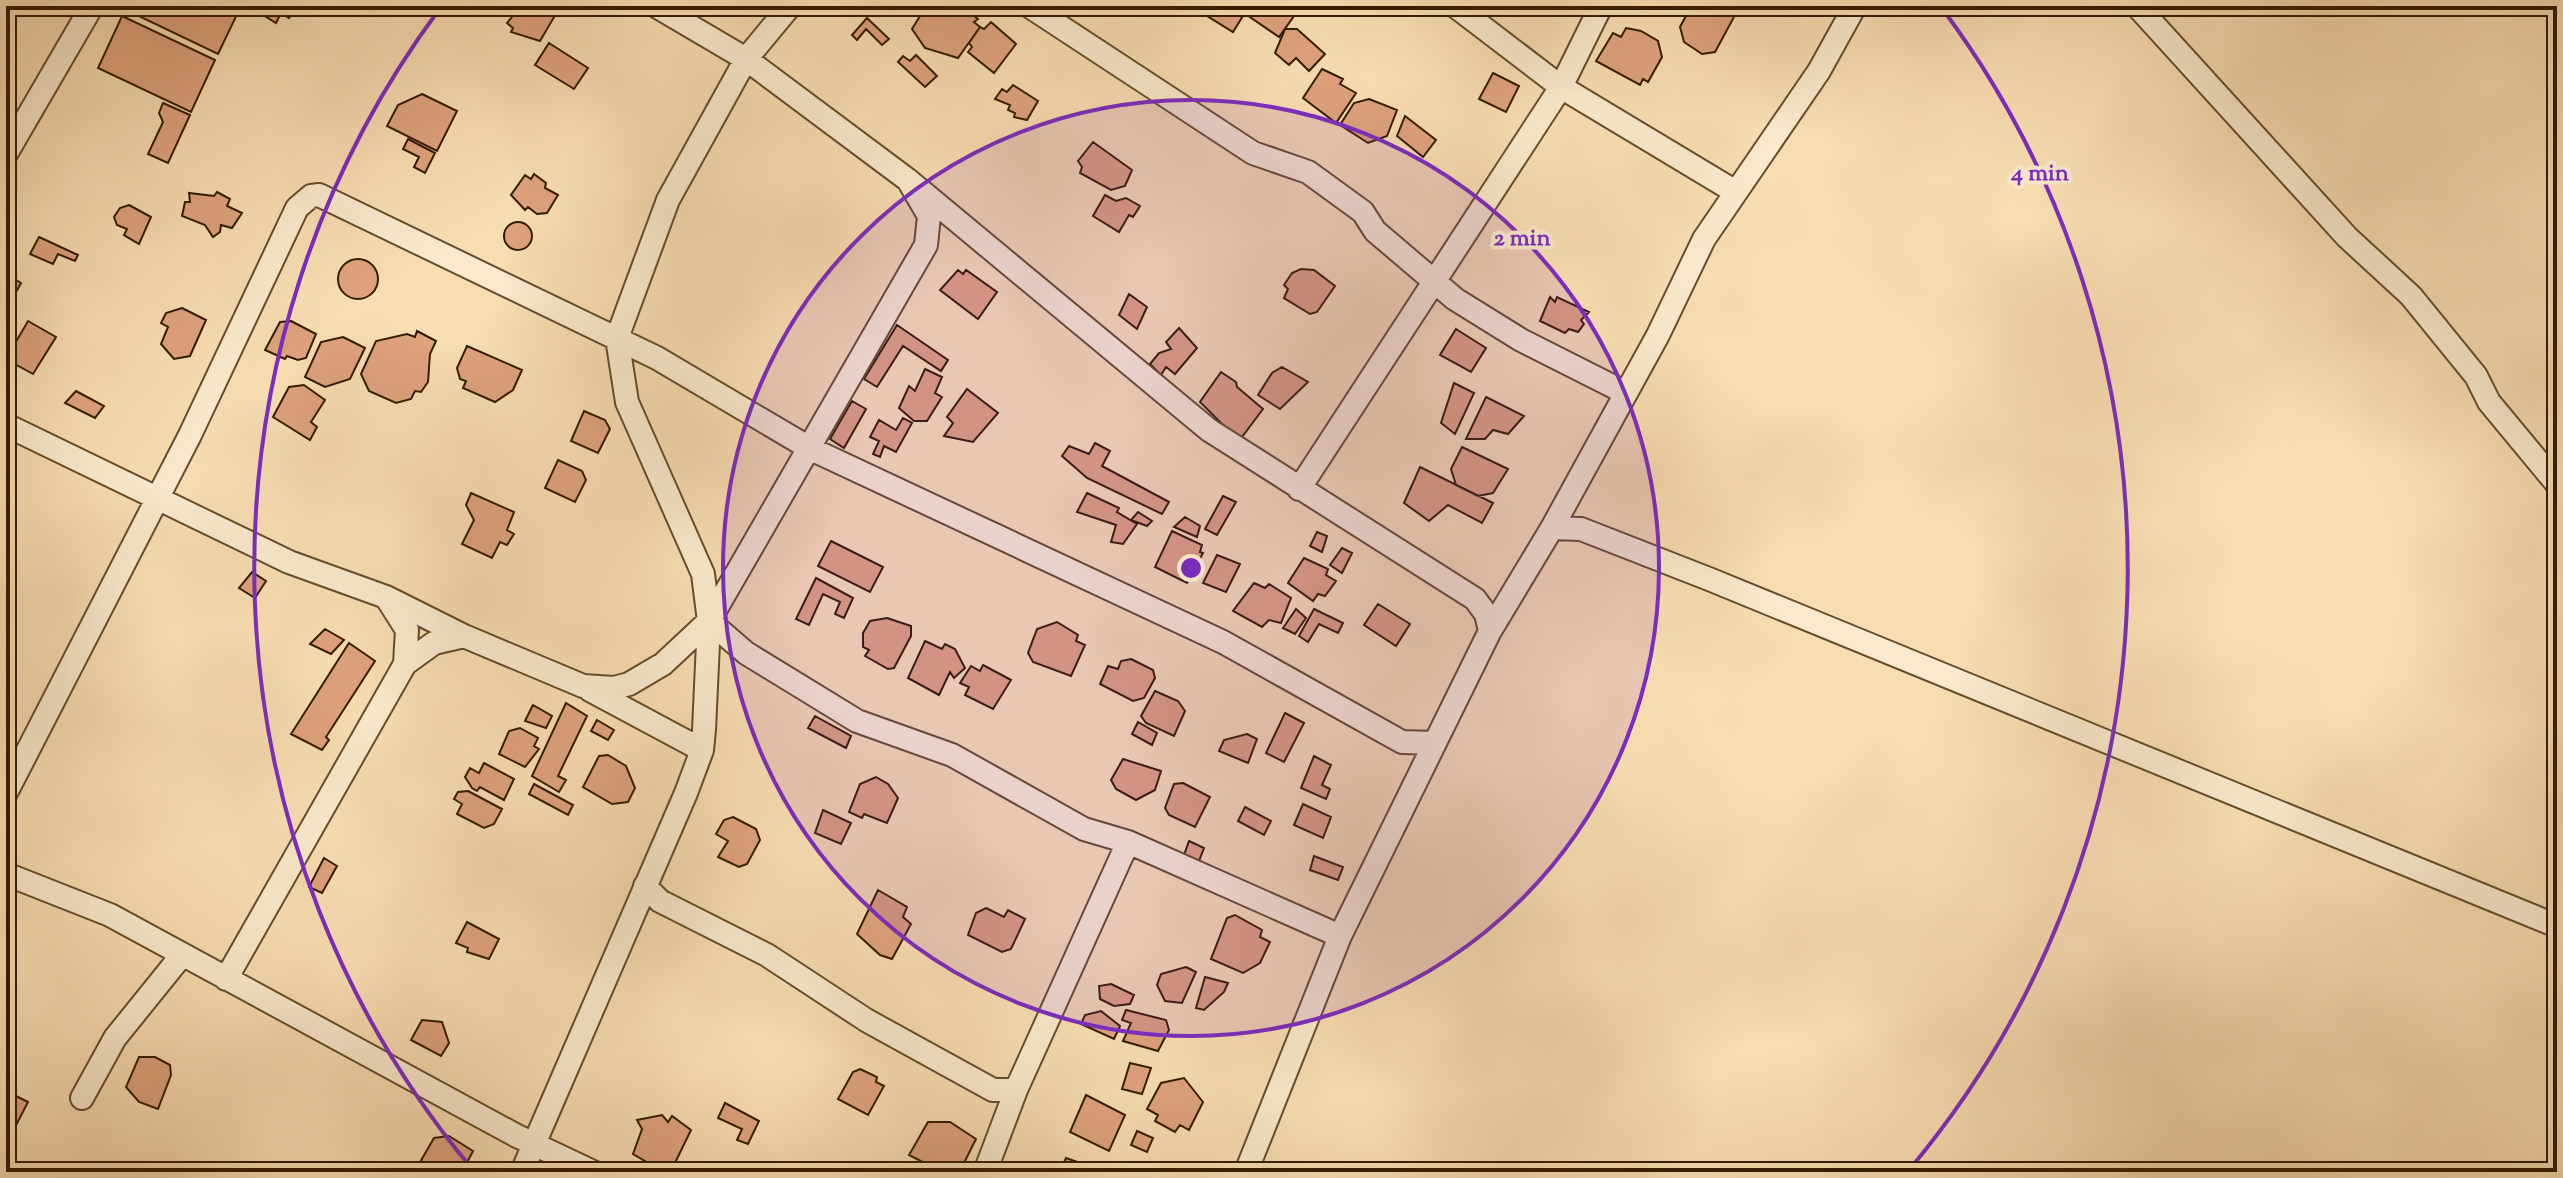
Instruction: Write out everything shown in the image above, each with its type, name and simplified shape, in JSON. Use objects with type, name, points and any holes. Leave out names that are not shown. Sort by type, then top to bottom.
[{"type":"street","points":[[6,154],[92,6]]},
{"type":"street","points":[[656,6],[746,59],[908,180],[1147,376],[1178,406],[1299,489],[1475,599],[1486,614],[1490,631]]},
{"type":"street","points":[[522,1172],[702,750],[709,621],[703,574],[627,402],[617,338],[668,200],[746,59],[790,6]]},
{"type":"street","points":[[1029,6],[1253,153],[1308,172],[1363,212],[1375,231],[1432,282],[1521,340],[1626,393]]},
{"type":"street","points":[[1455,6],[1561,87],[1734,191]]},
{"type":"street","points":[[1299,489],[1561,87],[1601,6]]},
{"type":"street","points":[[1246,1172],[1340,936],[1490,631],[1552,528],[1626,393],[1704,239],[1819,71],[1855,6]]},
{"type":"street","points":[[2137,6],[2347,237],[2411,296],[2476,376],[2489,402],[2557,484]]},
{"type":"street","points":[[583,686],[614,688],[629,684],[663,664],[709,621],[926,245],[929,216],[908,180]]},
{"type":"street","points":[[6,793],[235,344],[297,208],[311,196],[339,202],[617,338],[811,449],[979,531],[1106,584],[1210,636],[1402,742],[1410,745],[1435,743]]},
{"type":"street","points":[[6,425],[157,495],[289,562],[386,597],[464,636],[583,686],[702,750]]},
{"type":"street","points":[[1552,528],[1581,529],[1709,579],[2557,926]]},
{"type":"street","points":[[386,597],[407,630],[405,664]]},
{"type":"street","points":[[709,621],[746,653],[857,721],[952,755],[1014,787],[1043,809],[1084,829],[1128,842],[1340,936]]},
{"type":"street","points":[[226,979],[405,664],[434,643],[464,636]]},
{"type":"street","points":[[985,1172],[1016,1090],[1128,842]]},
{"type":"street","points":[[6,874],[110,915],[535,1145],[593,1172]]},
{"type":"street","points":[[645,886],[660,901],[767,955],[866,1020],[993,1090],[1016,1090]]},
{"type":"street","points":[[82,1098],[115,1038],[182,955]]},
{"type":"building","points":[[118,6],[241,6],[218,54]]},
{"type":"building","points":[[249,6],[296,6],[289,18],[281,13],[276,23]]},
{"type":"building","points":[[521,6],[546,6],[557,12],[540,41],[511,32],[513,28],[507,23]]},
{"type":"building","points":[[935,6],[942,11],[948,7],[955,11],[963,8],[978,19],[974,22],[980,27],[958,58],[925,48],[912,29],[925,8]]},
{"type":"building","points":[[1191,6],[1249,6],[1233,32]]},
{"type":"building","points":[[1253,6],[1295,6],[1299,9],[1279,37],[1247,15]]},
{"type":"building","points":[[1474,6],[1496,6],[1489,17]]},
{"type":"building","points":[[1697,6],[1713,6],[1734,17],[1715,52],[1702,54],[1684,42],[1680,27],[1687,14],[1693,13]]},
{"type":"building","points":[[122,16],[215,60],[191,112],[98,68]]},
{"type":"building","points":[[867,18],[889,39],[882,45],[866,29],[857,40],[852,35]]},
{"type":"building","points":[[991,22],[1016,44],[994,73],[968,52],[972,47],[969,43],[980,27],[984,29]]},
{"type":"building","points":[[1626,28],[1641,31],[1658,41],[1662,57],[1648,82],[1643,79],[1640,85],[1596,61],[1613,33],[1621,37]]},
{"type":"building","points":[[1285,29],[1297,29],[1325,54],[1309,71],[1296,58],[1289,65],[1275,53]]},
{"type":"building","points":[[549,43],[588,68],[574,89],[535,65]]},
{"type":"building","points":[[916,55],[937,76],[925,87],[898,62],[903,56],[910,61]]},
{"type":"building","points":[[1322,69],[1343,79],[1340,84],[1356,93],[1336,123],[1303,98]]},
{"type":"building","points":[[1493,73],[1519,86],[1506,112],[1479,99]]},
{"type":"building","points":[[1013,85],[1038,101],[1027,120],[1014,117],[1015,113],[1008,110],[1010,105],[995,99],[1002,89],[1007,92]]},
{"type":"building","points":[[422,94],[457,111],[437,151],[387,126],[398,105]]},
{"type":"building","points":[[1369,99],[1397,110],[1387,136],[1368,143],[1340,125],[1354,103]]},
{"type":"building","points":[[163,103],[190,115],[168,163],[148,154],[163,122],[159,113]]},
{"type":"building","points":[[1405,116],[1436,140],[1423,157],[1397,136]]},
{"type":"building","points":[[408,139],[435,153],[425,173],[414,167],[419,157],[403,149]]},
{"type":"building","points":[[1093,142],[1132,170],[1125,186],[1111,190],[1080,173],[1082,167],[1078,161]]},
{"type":"building","points":[[534,174],[546,183],[545,188],[558,195],[547,213],[537,214],[528,207],[525,210],[511,195],[525,175],[531,179]]},
{"type":"building","points":[[217,192],[230,199],[227,206],[242,213],[232,228],[221,225],[220,232],[213,237],[205,225],[182,216],[185,202],[190,202],[189,193],[214,196]]},
{"type":"building","points":[[1105,195],[1116,201],[1126,198],[1140,206],[1133,217],[1129,215],[1119,232],[1093,216]]},
{"type":"building","points":[[129,205],[151,217],[139,244],[124,235],[127,229],[117,225],[114,217],[120,208]]},
{"type":"building","points":[[518,222],[528,226],[532,236],[528,246],[518,250],[508,246],[504,236],[508,226]]},
{"type":"building","points":[[39,237],[78,255],[75,261],[58,254],[53,264],[30,254]]},
{"type":"building","points":[[358,259],[372,265],[378,279],[372,293],[358,299],[344,293],[338,279],[344,265]]},
{"type":"building","points":[[1301,269],[1314,270],[1335,286],[1317,312],[1310,314],[1284,298],[1288,289],[1284,285],[1292,273]]},
{"type":"building","points":[[958,270],[963,274],[966,270],[997,292],[978,319],[940,290]]},
{"type":"building","points":[[8,275],[21,283],[15,294],[6,289]]},
{"type":"building","points":[[1129,294],[1147,307],[1137,329],[1119,315]]},
{"type":"building","points":[[1550,297],[1555,302],[1557,297],[1589,312],[1581,320],[1584,324],[1578,332],[1569,329],[1565,333],[1540,321]]},
{"type":"building","points":[[182,308],[206,320],[190,356],[174,359],[161,344],[168,327],[161,323],[166,313]]},
{"type":"building","points":[[28,321],[56,337],[33,374],[6,359]]},
{"type":"building","points":[[291,321],[316,334],[306,358],[298,360],[287,356],[285,359],[265,350],[280,322]]},
{"type":"building","points":[[897,325],[948,360],[941,371],[903,346],[877,387],[864,379]]},
{"type":"building","points":[[1179,328],[1197,348],[1175,374],[1166,367],[1161,375],[1150,364],[1159,353],[1171,349],[1166,342]]},
{"type":"building","points":[[1456,329],[1486,348],[1471,372],[1440,355]]},
{"type":"building","points":[[417,331],[436,341],[430,354],[428,382],[421,392],[415,391],[411,399],[396,403],[369,391],[361,374],[376,341],[407,334],[415,337]]},
{"type":"building","points":[[343,337],[365,348],[350,379],[325,387],[305,377],[321,342]]},
{"type":"building","points":[[467,346],[522,370],[513,390],[495,402],[463,388],[466,381],[460,379],[457,368]]},
{"type":"building","points":[[1282,367],[1308,382],[1280,409],[1258,395],[1272,373]]},
{"type":"building","points":[[925,369],[942,377],[935,393],[942,397],[927,421],[914,421],[899,408],[909,386],[915,391]]},
{"type":"building","points":[[1221,372],[1236,382],[1237,387],[1263,409],[1239,441],[1200,402]]},
{"type":"building","points":[[1454,383],[1474,393],[1455,434],[1441,423]]},
{"type":"building","points":[[304,385],[325,400],[311,422],[317,427],[310,440],[273,417],[289,387]]},
{"type":"building","points":[[967,389],[998,413],[973,442],[944,436],[953,423],[947,417]]},
{"type":"building","points":[[76,391],[104,406],[95,418],[65,403]]},
{"type":"building","points":[[1486,397],[1524,416],[1508,434],[1493,430],[1485,439],[1466,439]]},
{"type":"building","points":[[852,401],[866,409],[844,448],[830,439]]},
{"type":"building","points":[[584,411],[605,420],[610,429],[598,453],[571,441]]},
{"type":"building","points":[[903,418],[912,423],[896,452],[884,446],[880,457],[873,454],[879,441],[870,437],[879,420],[896,430]]},
{"type":"building","points":[[1095,443],[1110,451],[1102,466],[1169,502],[1162,514],[1087,478],[1062,456],[1069,446],[1089,454]]},
{"type":"building","points":[[1462,447],[1508,469],[1493,493],[1478,496],[1456,485],[1451,469]]},
{"type":"building","points":[[558,460],[582,471],[586,480],[575,502],[545,488]]},
{"type":"building","points":[[1420,467],[1493,503],[1482,523],[1448,505],[1429,521],[1404,503]]},
{"type":"building","points":[[471,493],[514,512],[507,530],[514,534],[507,545],[500,542],[492,558],[462,544],[474,520],[466,505]]},
{"type":"building","points":[[1087,493],[1119,508],[1117,512],[1137,524],[1123,544],[1111,542],[1116,525],[1077,512]]},
{"type":"building","points":[[1223,496],[1236,502],[1217,535],[1205,529]]},
{"type":"building","points":[[1138,512],[1152,521],[1147,526],[1131,520]]},
{"type":"building","points":[[1185,517],[1200,526],[1197,537],[1174,527]]},
{"type":"building","points":[[1172,531],[1202,545],[1200,552],[1203,553],[1187,583],[1155,567]]},
{"type":"building","points":[[1317,532],[1327,536],[1322,552],[1310,546]]},
{"type":"building","points":[[831,541],[883,567],[870,592],[818,566]]},
{"type":"building","points":[[1342,548],[1352,553],[1342,573],[1330,565]]},
{"type":"building","points":[[1217,555],[1240,564],[1226,592],[1203,583]]},
{"type":"building","points":[[1304,558],[1328,569],[1326,575],[1336,581],[1325,596],[1318,594],[1313,601],[1288,583]]},
{"type":"building","points":[[252,572],[266,581],[255,598],[239,588]]},
{"type":"building","points":[[816,578],[853,598],[844,618],[835,614],[840,602],[823,594],[809,625],[796,619]]},
{"type":"building","points":[[1254,583],[1265,588],[1269,584],[1291,598],[1281,623],[1269,620],[1262,627],[1233,611]]},
{"type":"building","points":[[1378,604],[1410,624],[1396,646],[1364,625]]},
{"type":"building","points":[[1296,609],[1306,618],[1295,634],[1283,628]]},
{"type":"building","points":[[1314,609],[1343,623],[1338,633],[1319,624],[1308,642],[1299,636]]},
{"type":"building","points":[[887,618],[911,626],[911,636],[894,668],[888,669],[865,656],[869,650],[863,647],[863,633],[870,621]]},
{"type":"building","points":[[1057,622],[1078,635],[1076,641],[1085,645],[1071,676],[1033,662],[1028,653],[1037,629]]},
{"type":"building","points":[[325,629],[344,640],[331,654],[310,644]]},
{"type":"building","points":[[925,641],[942,649],[945,644],[955,649],[965,668],[954,678],[950,672],[939,695],[908,678]]},
{"type":"building","points":[[349,643],[375,661],[326,737],[329,740],[322,750],[291,734]]},
{"type":"building","points":[[1131,659],[1153,670],[1155,678],[1144,698],[1133,701],[1100,684],[1108,666],[1118,669],[1121,661]]},
{"type":"building","points":[[983,665],[1011,680],[993,709],[965,695],[969,687],[960,683],[971,666],[980,671]]},
{"type":"building","points":[[1155,691],[1178,701],[1185,711],[1174,736],[1146,723],[1141,716]]},
{"type":"building","points":[[566,703],[587,716],[558,776],[566,780],[559,792],[532,776]]},
{"type":"building","points":[[533,705],[552,716],[546,728],[525,721]]},
{"type":"building","points":[[1285,713],[1304,723],[1284,762],[1266,753]]},
{"type":"building","points":[[815,716],[851,736],[846,748],[808,728]]},
{"type":"building","points":[[597,720],[614,730],[608,740],[591,731]]},
{"type":"building","points":[[1138,722],[1157,733],[1152,745],[1132,734]]},
{"type":"building","points":[[520,728],[538,738],[534,746],[539,749],[525,767],[499,754],[509,731]]},
{"type":"building","points":[[1247,734],[1257,739],[1248,763],[1219,751],[1224,740]]},
{"type":"building","points":[[608,755],[626,766],[635,788],[628,802],[612,804],[583,787],[599,756]]},
{"type":"building","points":[[1314,756],[1331,765],[1322,785],[1330,789],[1326,799],[1301,788]]},
{"type":"building","points":[[1123,759],[1161,771],[1155,790],[1136,800],[1116,789],[1111,780]]},
{"type":"building","points":[[484,763],[514,779],[504,800],[480,787],[477,791],[465,777],[470,768],[479,773]]},
{"type":"building","points":[[876,777],[888,784],[898,798],[887,823],[849,812],[860,784]]},
{"type":"building","points":[[1183,783],[1210,797],[1195,827],[1169,815],[1165,808],[1174,784]]},
{"type":"building","points":[[534,784],[573,805],[568,815],[529,794]]},
{"type":"building","points":[[468,791],[502,809],[494,824],[484,828],[457,814],[462,804],[454,799],[458,792]]},
{"type":"building","points":[[1303,804],[1331,817],[1323,838],[1294,825]]},
{"type":"building","points":[[1245,807],[1271,821],[1264,835],[1238,821]]},
{"type":"building","points":[[823,810],[851,823],[841,844],[815,833]]},
{"type":"building","points":[[733,817],[756,829],[760,840],[747,864],[739,867],[718,857],[728,841],[716,834],[724,820]]},
{"type":"building","points":[[1189,841],[1204,848],[1199,861],[1184,855]]},
{"type":"building","points":[[1314,856],[1343,867],[1338,880],[1310,870]]},
{"type":"building","points":[[324,858],[337,866],[322,893],[309,887]]},
{"type":"building","points":[[878,890],[907,907],[903,917],[911,924],[892,959],[880,955],[857,934]]},
{"type":"building","points":[[986,908],[1004,917],[1008,910],[1025,919],[1011,949],[1002,952],[968,935],[976,913]]},
{"type":"building","points":[[1235,915],[1262,930],[1260,937],[1270,942],[1260,963],[1243,973],[1211,959],[1227,918]]},
{"type":"building","points":[[467,922],[499,939],[489,959],[467,952],[468,948],[456,943]]},
{"type":"building","points":[[1186,967],[1196,972],[1182,1003],[1165,1001],[1157,985],[1161,974]]},
{"type":"building","points":[[1205,977],[1228,983],[1224,992],[1204,1010],[1196,1008]]},
{"type":"building","points":[[1111,984],[1134,995],[1130,1004],[1114,1006],[1100,999],[1099,986]]},
{"type":"building","points":[[1126,1010],[1166,1020],[1169,1030],[1158,1051],[1123,1041],[1131,1023],[1122,1020]]},
{"type":"building","points":[[1101,1011],[1120,1026],[1114,1039],[1081,1024],[1085,1015]]},
{"type":"building","points":[[422,1020],[442,1022],[449,1043],[441,1056],[411,1040]]},
{"type":"building","points":[[139,1057],[155,1057],[170,1065],[171,1075],[158,1109],[139,1102],[126,1087]]},
{"type":"building","points":[[1130,1063],[1151,1068],[1142,1094],[1122,1089]]},
{"type":"building","points":[[860,1069],[877,1077],[876,1082],[884,1086],[868,1115],[838,1099],[853,1072]]},
{"type":"building","points":[[1184,1078],[1203,1102],[1189,1130],[1180,1125],[1175,1132],[1155,1121],[1158,1115],[1147,1109],[1161,1083]]},
{"type":"building","points":[[6,1091],[28,1102],[9,1139],[6,1138]]},
{"type":"building","points":[[1086,1095],[1125,1115],[1109,1151],[1070,1132]]},
{"type":"building","points":[[725,1103],[759,1121],[748,1144],[737,1140],[742,1129],[718,1118]]},
{"type":"building","points":[[662,1115],[668,1122],[672,1116],[691,1130],[672,1169],[662,1171],[633,1154],[642,1129],[637,1120]]},
{"type":"building","points":[[928,1122],[950,1122],[976,1139],[963,1165],[942,1172],[909,1155]]},
{"type":"building","points":[[1137,1131],[1153,1138],[1147,1152],[1131,1145]]},
{"type":"building","points":[[449,1136],[473,1151],[462,1172],[431,1172],[419,1164],[434,1138]]},
{"type":"building","points":[[1066,1158],[1095,1168],[1093,1172],[1051,1172],[1052,1169],[1060,1171]]}]
